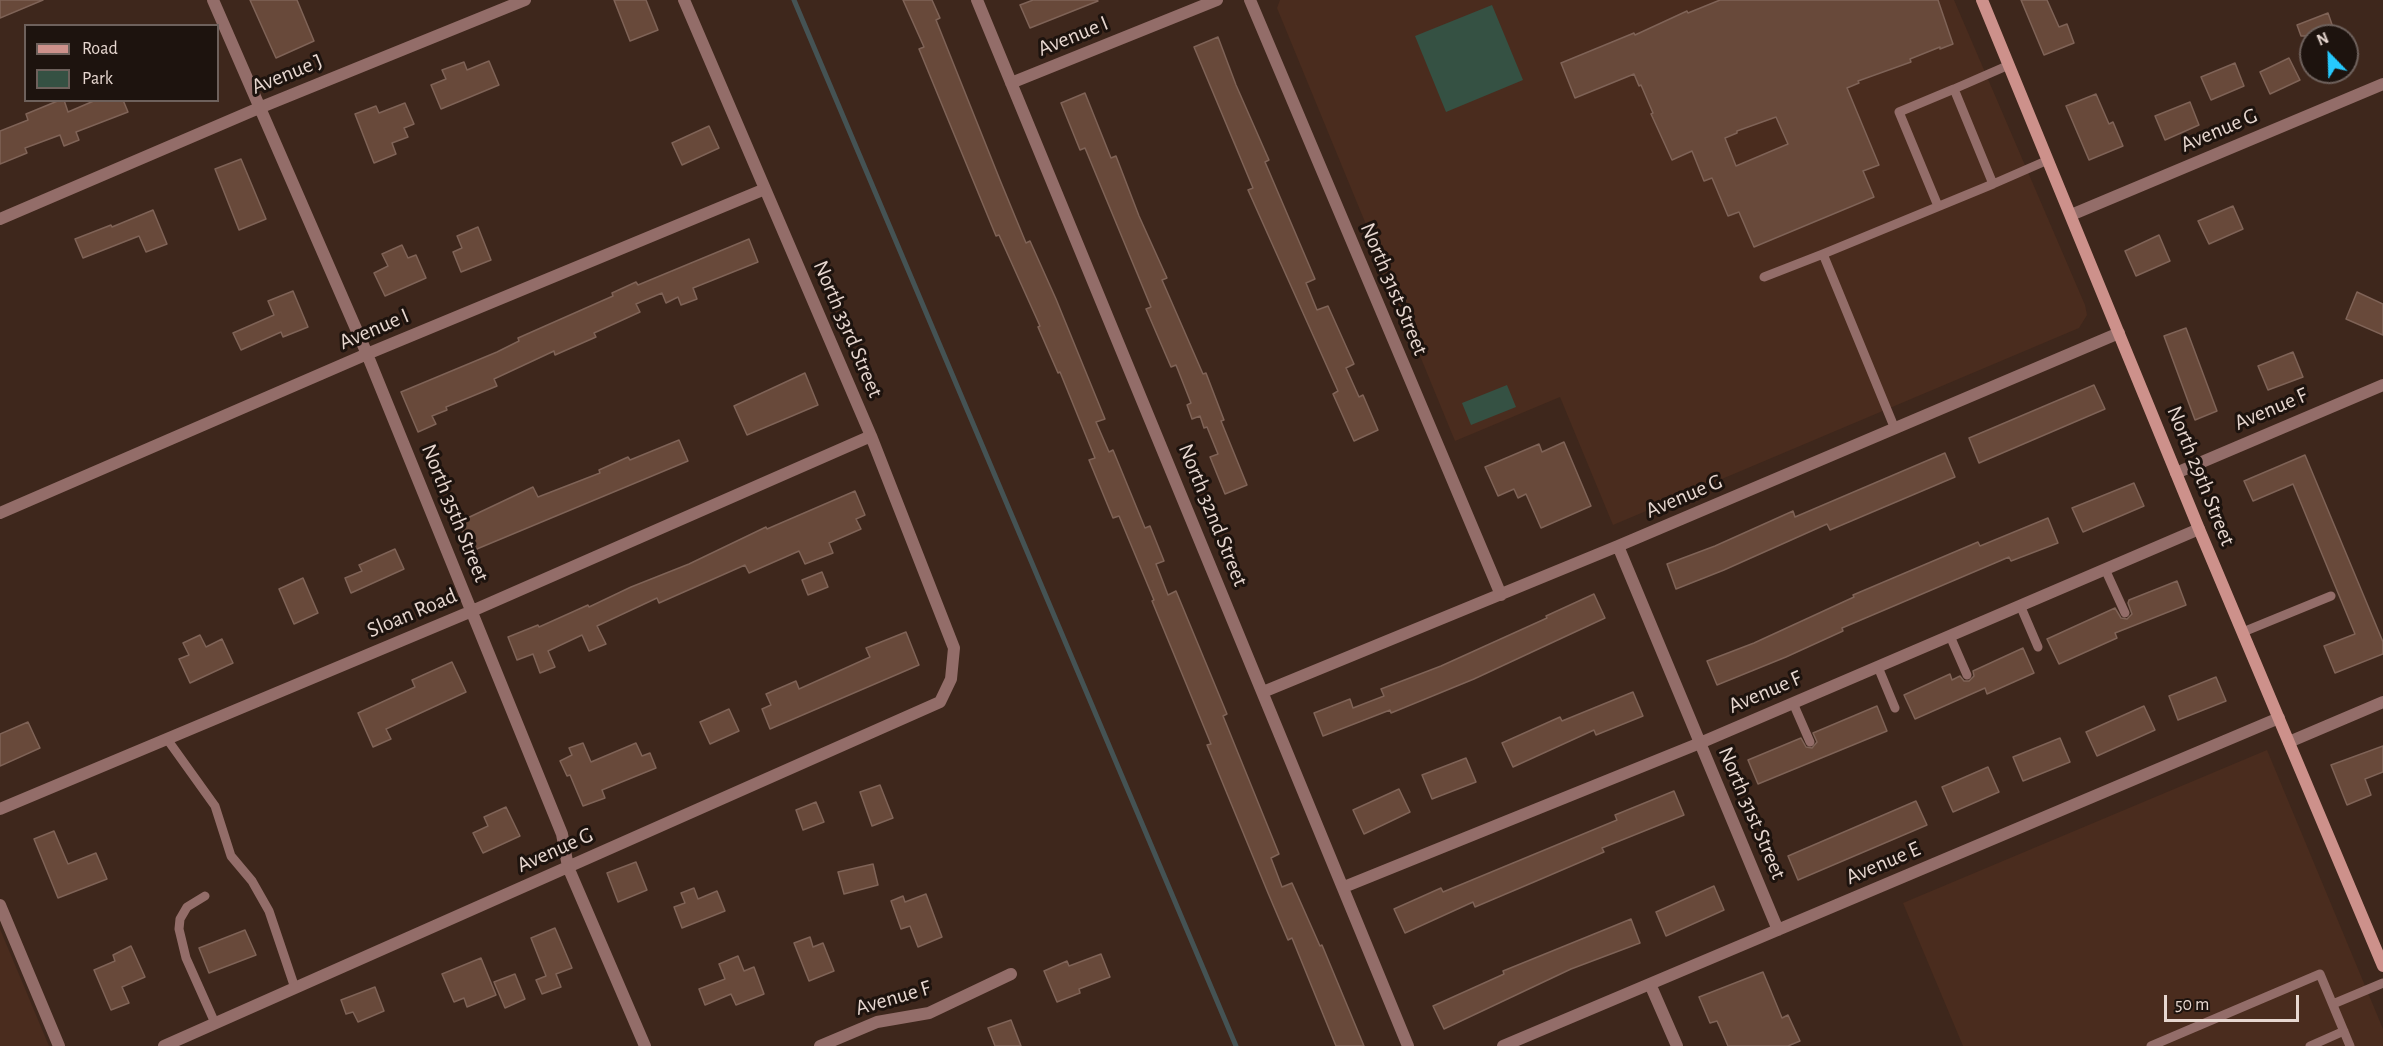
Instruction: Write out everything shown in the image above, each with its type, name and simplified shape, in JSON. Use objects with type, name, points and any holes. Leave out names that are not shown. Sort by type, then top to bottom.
[{"type":"street","name":"North 35th Street","points":[[213,0],[368,354],[562,834],[568,867],[645,1046]]},
{"type":"street","name":"Avenue J","points":[[0,219],[259,108],[525,0]]},
{"type":"street","name":"North 33rd Street","points":[[684,0],[871,436],[954,648],[951,679]]},
{"type":"street","name":"North 32nd Street","points":[[977,0],[1408,1046]]},
{"type":"street","name":"Avenue I","points":[[1011,83],[1216,0]]},
{"type":"street","name":"North 31st Street","points":[[1250,0],[1501,595]]},
{"type":"street","name":"North 29th Street","points":[[1982,0],[2199,528],[2383,966]]},
{"type":"street","name":"Avenue G","points":[[2071,215],[2383,84]]},
{"type":"street","name":"Avenue I","points":[[0,513],[368,354],[765,189]]},
{"type":"street","name":"Avenue G","points":[[1263,692],[1618,546],[2119,333]]},
{"type":"street","name":"Avenue F","points":[[2176,472],[2383,385]]},
{"type":"street","name":"Sloan Road","points":[[0,809],[472,611],[871,436]]},
{"type":"street","name":"Avenue F","points":[[1344,887],[1700,743],[2199,528]]},
{"type":"street","name":"North 31st Street","points":[[1618,546],[1778,930]]},
{"type":"street","name":"Avenue G","points":[[164,1046],[940,702],[951,679]]},
{"type":"street","points":[[2289,742],[2383,702]]},
{"type":"street","name":"Avenue E","points":[[1503,1046],[2279,718]]},
{"type":"street","points":[[0,904],[59,1046]]},
{"type":"street","name":"Avenue F","points":[[820,1046],[877,1022],[929,1013],[1011,974]]},
{"type":"street","points":[[1650,984],[1677,1046]]},
{"type":"lane","points":[[1938,206],[1899,112],[2009,66]]},
{"type":"lane","points":[[1954,89],[1992,184]]},
{"type":"lane","points":[[1764,277],[2048,160]]},
{"type":"lane","points":[[1823,254],[1895,429]]},
{"type":"lane","points":[[2105,569],[2125,613]]},
{"type":"lane","points":[[2243,632],[2331,596]]},
{"type":"lane","points":[[2020,605],[2038,647]]},
{"type":"lane","points":[[1950,636],[1967,675]]},
{"type":"lane","points":[[1878,666],[1895,708]]},
{"type":"lane","points":[[1793,703],[1810,742]]},
{"type":"lane","points":[[167,739],[215,806],[231,856],[252,881],[269,911],[295,988]]},
{"type":"lane","points":[[205,896],[187,907],[180,919],[178,929],[186,958],[215,1023]]},
{"type":"lane","points":[[2151,1046],[2320,974],[2350,1046]]},
{"type":"lane","points":[[2333,1004],[2383,983]]},
{"type":"lane","points":[[2310,1046],[2344,1031]]},
{"type":"shaded area","points":[[1280,0],[1954,0],[2085,305],[2087,315],[2079,328],[1613,525],[1560,397],[1455,441],[1277,8]]},
{"type":"shaded area","points":[[2267,750],[2383,1029],[2383,1046],[1963,1046],[1903,903]]},
{"type":"shaded area","points":[[0,929],[49,1046],[0,1046]]},
{"type":"green space","points":[[1492,5],[1523,80],[1446,112],[1415,36]]},
{"type":"green space","points":[[1507,385],[1516,407],[1471,425],[1462,403]]},
{"type":"building","points":[[0,0],[43,0],[0,18]]},
{"type":"building","points":[[250,0],[297,0],[314,41],[276,58]]},
{"type":"building","points":[[614,0],[646,0],[658,30],[630,41]]},
{"type":"building","points":[[903,0],[932,0],[940,18],[936,20],[1000,180],[1026,243],[1030,241],[1056,299],[1105,419],[1096,422],[1109,452],[1113,450],[1145,528],[1150,526],[1164,561],[1156,564],[1168,595],[1176,591],[1227,714],[1223,716],[1279,854],[1271,858],[1282,887],[1292,883],[1320,946],[1322,945],[1364,1046],[1336,1046],[1292,938],[1288,940],[1207,745],[1211,744],[1152,601],[1154,600],[1119,516],[1113,518],[1089,460],[1095,458],[1060,372],[1058,373],[1038,327],[1040,326],[999,235],[996,236],[919,49],[924,47]]},
{"type":"building","points":[[1033,0],[1098,1],[1030,28],[1020,5]]},
{"type":"building","points":[[1720,0],[1938,0],[1953,44],[1910,59],[1911,62],[1858,81],[1859,83],[1847,88],[1879,165],[1863,171],[1874,197],[1754,247],[1739,212],[1728,216],[1712,178],[1704,181],[1692,151],[1672,160],[1651,114],[1653,113],[1641,85],[1639,86],[1634,74],[1575,98],[1561,63],[1634,33],[1635,35],[1687,11],[1688,13]],"holes":[[[1776,117],[1788,144],[1736,166],[1725,138],[1737,131]]]},
{"type":"building","points":[[2021,0],[2047,0],[2059,27],[2067,24],[2074,43],[2044,55]]},
{"type":"building","points":[[2328,13],[2332,24],[2300,24]]},
{"type":"building","points":[[1218,37],[1269,160],[1265,162],[1315,279],[1306,283],[1317,310],[1328,306],[1354,364],[1346,368],[1359,397],[1363,395],[1378,430],[1354,441],[1333,394],[1338,391],[1248,190],[1253,188],[1194,47]]},
{"type":"building","points":[[2289,58],[2299,80],[2270,94],[2260,72]]},
{"type":"building","points":[[489,61],[499,85],[441,109],[431,85],[446,79],[442,70],[464,62],[467,70]]},
{"type":"building","points":[[2235,63],[2244,86],[2211,100],[2201,77]]},
{"type":"building","points":[[1085,93],[1111,158],[1116,156],[1139,216],[1167,278],[1162,280],[1203,374],[1206,373],[1224,420],[1221,421],[1247,485],[1225,494],[1210,457],[1218,454],[1207,427],[1204,428],[1200,416],[1192,419],[1187,405],[1191,403],[1176,365],[1171,367],[1146,309],[1151,307],[1085,148],[1080,150],[1061,103]]},
{"type":"building","points":[[2096,94],[2109,124],[2113,122],[2123,146],[2089,160],[2066,106]]},
{"type":"building","points":[[55,102],[65,102],[68,112],[91,102],[124,102],[128,112],[76,132],[79,140],[64,146],[60,135],[25,148],[27,153],[0,164],[0,131],[28,120],[26,114]]},
{"type":"building","points":[[2190,102],[2199,125],[2165,140],[2155,116]]},
{"type":"building","points":[[405,103],[414,124],[404,128],[408,137],[392,143],[396,154],[374,163],[355,114],[376,106],[379,113]]},
{"type":"building","points":[[709,126],[719,148],[682,165],[672,143]]},
{"type":"building","points":[[241,159],[266,219],[239,230],[215,169]]},
{"type":"building","points":[[2233,206],[2243,229],[2209,244],[2198,221]]},
{"type":"building","points":[[153,210],[167,244],[146,252],[139,236],[83,258],[75,239]]},
{"type":"building","points":[[478,227],[491,260],[461,272],[453,252],[462,248],[457,236]]},
{"type":"building","points":[[2159,235],[2170,261],[2136,276],[2125,251]]},
{"type":"building","points":[[749,239],[758,262],[693,288],[697,299],[681,305],[678,297],[666,303],[662,293],[636,304],[640,312],[594,333],[596,337],[555,355],[554,351],[494,379],[497,386],[446,407],[447,410],[432,416],[436,424],[418,432],[401,392],[497,352],[519,341],[518,338],[613,296],[612,293],[636,282],[638,285]]},
{"type":"building","points":[[402,245],[408,258],[416,255],[426,278],[385,296],[374,273],[388,266],[382,254]]},
{"type":"building","points":[[293,291],[308,327],[283,337],[281,332],[241,350],[233,333],[274,315],[268,301]]},
{"type":"building","points":[[2357,292],[2383,304],[2383,335],[2346,319]]},
{"type":"building","points":[[2186,328],[2217,411],[2195,420],[2164,336]]},
{"type":"building","points":[[2293,352],[2303,377],[2268,390],[2258,366]]},
{"type":"building","points":[[805,373],[818,405],[747,435],[734,406]]},
{"type":"building","points":[[2094,385],[2105,409],[1979,463],[1969,438]]},
{"type":"building","points":[[679,440],[688,461],[472,551],[459,522],[533,487],[538,497],[600,473],[599,470],[628,457],[630,460]]},
{"type":"building","points":[[1564,442],[1591,506],[1541,528],[1526,494],[1518,498],[1514,489],[1498,496],[1485,467],[1539,444],[1542,452]]},
{"type":"building","points":[[1945,453],[1955,477],[1830,530],[1827,524],[1676,589],[1667,564],[1715,546],[1793,511],[1795,517]]},
{"type":"building","points":[[2305,455],[2383,642],[2383,654],[2335,673],[2324,646],[2355,634],[2293,484],[2253,501],[2244,481]]},
{"type":"building","points":[[2134,483],[2144,506],[2083,532],[2072,508]]},
{"type":"building","points":[[855,491],[865,515],[856,519],[861,529],[829,543],[833,553],[805,564],[799,551],[749,573],[745,565],[659,603],[657,598],[597,626],[606,644],[589,651],[582,635],[548,651],[555,667],[540,673],[533,654],[517,660],[508,637],[538,625],[539,627],[588,605],[589,607],[689,564],[766,527],[767,529]]},
{"type":"building","points":[[2048,518],[2058,543],[2011,561],[2009,557],[1842,628],[1843,631],[1786,657],[1717,685],[1707,661],[1754,643],[1854,597],[1853,595],[1978,542],[1980,546]]},
{"type":"building","points":[[395,549],[404,569],[351,593],[345,578],[362,571],[359,565]]},
{"type":"building","points":[[822,572],[828,587],[808,595],[802,580]]},
{"type":"building","points":[[303,578],[318,613],[294,624],[279,589]]},
{"type":"building","points":[[2177,581],[2186,605],[2115,633],[2117,638],[2059,664],[2047,639],[2115,608],[2121,618],[2127,619],[2132,614],[2129,600]]},
{"type":"building","points":[[1594,594],[1605,618],[1474,679],[1391,713],[1390,710],[1323,736],[1314,713],[1350,699],[1353,708],[1384,696],[1381,689],[1441,666]]},
{"type":"building","points":[[906,632],[919,665],[770,729],[762,709],[771,705],[766,694],[796,681],[799,689],[870,657],[866,648]]},
{"type":"building","points":[[200,635],[206,647],[222,639],[233,663],[190,683],[179,659],[189,655],[183,643]]},
{"type":"building","points":[[2023,648],[2034,673],[1987,694],[1985,688],[1915,719],[1904,695],[1950,674],[1952,680],[1960,676],[1964,681],[1969,681],[1974,676],[1973,671]]},
{"type":"building","points":[[452,662],[466,692],[386,729],[391,739],[373,747],[358,713],[415,687],[412,680]]},
{"type":"building","points":[[2216,677],[2226,701],[2178,720],[2169,696]]},
{"type":"building","points":[[1633,692],[1643,716],[1596,735],[1594,730],[1513,767],[1502,743],[1560,717],[1562,721]]},
{"type":"building","points":[[1877,706],[1887,731],[1758,784],[1748,760],[1801,738],[1806,747],[1812,748],[1817,742],[1813,733]]},
{"type":"building","points":[[2144,706],[2155,730],[2097,756],[2086,732]]},
{"type":"building","points":[[729,709],[739,731],[710,744],[700,722]]},
{"type":"building","points":[[28,722],[40,748],[0,766],[0,734]]},
{"type":"building","points":[[2060,738],[2070,762],[2023,781],[2013,757]]},
{"type":"building","points":[[583,743],[591,762],[636,743],[642,756],[650,753],[656,768],[602,790],[605,798],[583,806],[570,775],[567,776],[560,761],[572,755],[569,748]]},
{"type":"building","points":[[2383,746],[2383,772],[2365,779],[2371,795],[2347,805],[2331,765]]},
{"type":"building","points":[[1466,758],[1476,782],[1432,799],[1422,775]]},
{"type":"building","points":[[1988,767],[1999,792],[1953,812],[1942,787]]},
{"type":"building","points":[[880,785],[893,818],[872,826],[860,792]]},
{"type":"building","points":[[1399,789],[1410,812],[1364,834],[1353,810]]},
{"type":"building","points":[[1674,791],[1684,815],[1602,848],[1604,852],[1475,907],[1473,902],[1405,933],[1394,909],[1441,888],[1443,892],[1617,820],[1615,815]]},
{"type":"building","points":[[1916,801],[1927,825],[1798,880],[1788,856]]},
{"type":"building","points":[[816,802],[824,822],[803,830],[796,810]]},
{"type":"building","points":[[506,807],[520,836],[483,853],[473,833],[488,826],[484,817]]},
{"type":"building","points":[[54,831],[68,864],[96,853],[107,879],[58,898],[34,839]]},
{"type":"building","points":[[636,862],[647,890],[618,902],[607,873]]},
{"type":"building","points":[[873,864],[878,885],[844,894],[838,872]]},
{"type":"building","points":[[1714,886],[1724,910],[1666,936],[1656,912]]},
{"type":"building","points":[[694,888],[698,899],[717,891],[725,911],[682,928],[674,907],[685,903],[681,893]]},
{"type":"building","points":[[926,894],[942,937],[918,947],[910,926],[901,929],[891,901],[903,896],[905,902]]},
{"type":"building","points":[[1631,919],[1640,943],[1571,969],[1444,1029],[1433,1006],[1504,974],[1503,971]]},
{"type":"building","points":[[555,928],[572,968],[556,974],[561,987],[542,994],[536,980],[546,976],[531,938]]},
{"type":"building","points":[[245,930],[256,955],[209,973],[199,948]]},
{"type":"building","points":[[810,937],[813,947],[823,943],[834,971],[809,981],[794,943]]},
{"type":"building","points":[[131,946],[145,977],[122,987],[129,1003],[111,1010],[94,970],[115,961],[113,955]]},
{"type":"building","points":[[1101,954],[1110,977],[1079,989],[1080,993],[1057,1002],[1044,971],[1067,961],[1069,966]]},
{"type":"building","points":[[738,956],[744,971],[754,967],[764,994],[736,1005],[731,994],[705,1005],[699,989],[725,979],[719,964]]},
{"type":"building","points":[[481,958],[496,995],[467,1007],[464,998],[454,1002],[442,974]]},
{"type":"building","points":[[1763,972],[1782,1018],[1788,1015],[1800,1041],[1788,1046],[1728,1046],[1717,1021],[1710,1023],[1699,997]]},
{"type":"building","points":[[515,974],[525,999],[505,1008],[494,982]]},
{"type":"building","points":[[375,987],[384,1011],[358,1022],[353,1012],[346,1014],[341,1000]]},
{"type":"building","points":[[1011,1020],[1021,1046],[995,1046],[988,1028]]},
{"type":"waterway","points":[[794,0],[1236,1046]]}]
